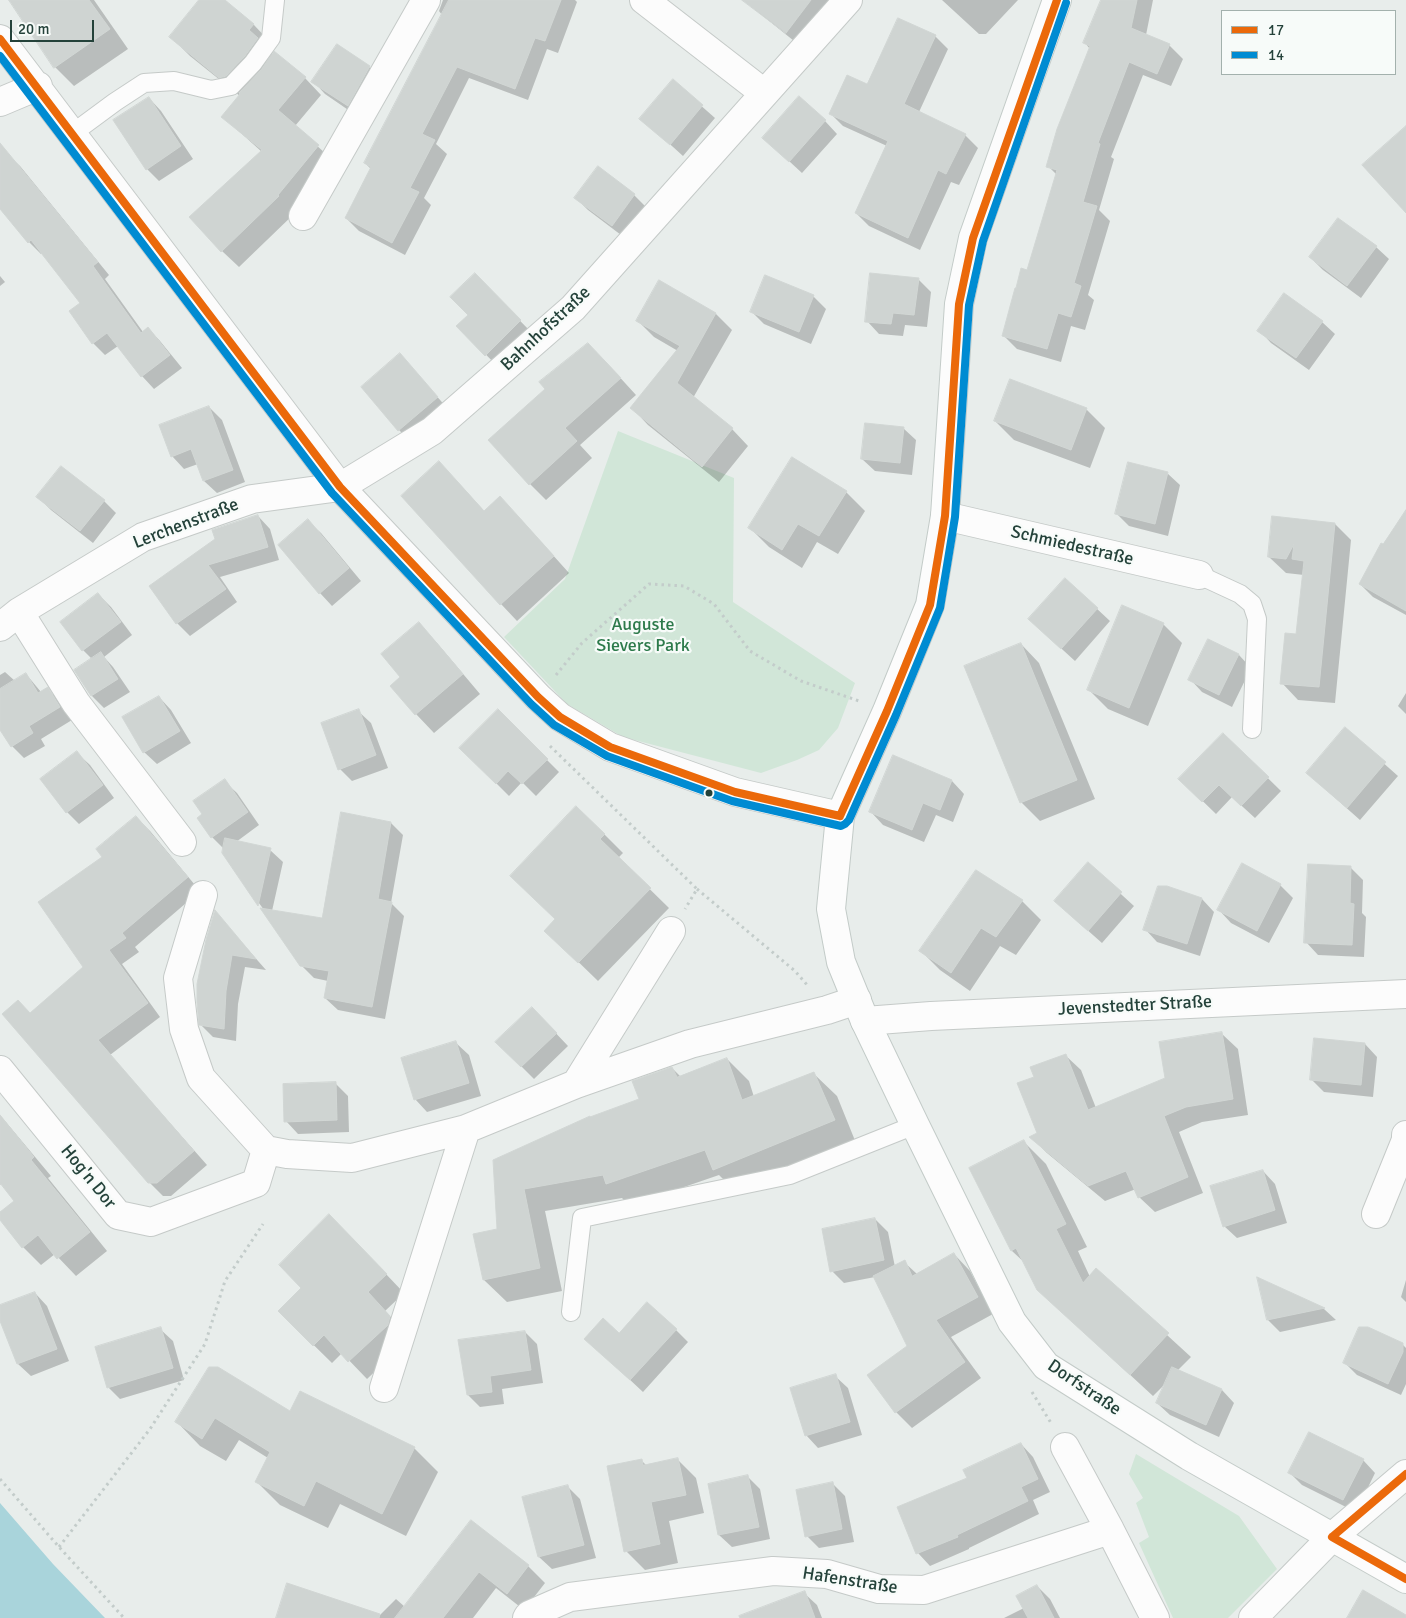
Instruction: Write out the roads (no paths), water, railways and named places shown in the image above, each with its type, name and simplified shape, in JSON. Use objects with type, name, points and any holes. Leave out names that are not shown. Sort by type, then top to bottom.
[{"type":"street","points":[[303,216],[426,0]]},
{"type":"street","points":[[644,0],[764,93]]},
{"type":"street","name":"Bahnhofstraße","points":[[340,487],[432,431],[573,308],[848,0]]},
{"type":"street","points":[[203,894],[178,978],[184,1029],[201,1078],[266,1150],[287,1154],[352,1158],[466,1129],[576,1084],[690,1044],[827,1010],[861,1011],[841,962],[831,909],[840,816],[887,711],[930,606],[945,516],[959,304],[971,247],[1057,0]]},
{"type":"street","points":[[0,39],[38,86],[340,487],[538,697],[560,717],[610,747],[735,792],[840,816]]},
{"type":"street","points":[[0,102],[38,86]]},
{"type":"street","name":"Lerchenstraße","points":[[182,842],[10,620],[142,536],[252,499],[340,487]]},
{"type":"street","name":"Schmiedestraße","points":[[945,516],[1199,576]]},
{"type":"street","points":[[576,1084],[671,931]]},
{"type":"street","name":"Jevenstedter Straße","points":[[861,1011],[951,1015],[1406,994]]},
{"type":"street","name":"Dorfstraße","points":[[861,1011],[1012,1322],[1046,1366],[1189,1456],[1406,1580]]},
{"type":"street","name":"Hog'n Dor","points":[[0,1070],[118,1215],[151,1222],[256,1183],[266,1150]]},
{"type":"street","points":[[384,1388],[466,1129]]},
{"type":"street","points":[[1376,1214],[1406,1140],[1406,1135]]},
{"type":"street","points":[[1065,1447],[1155,1618]]},
{"type":"street","points":[[1253,1618],[1332,1536],[1406,1474]]},
{"type":"street","name":"Hafenstraße","points":[[527,1618],[529,1615],[570,1597],[773,1571],[827,1574],[879,1588],[924,1590],[1110,1530]]},
{"type":"lane","points":[[73,133],[144,83],[174,81],[211,90],[231,86],[253,63],[271,38],[275,0]]},
{"type":"lane","points":[[1199,576],[1240,594],[1252,604],[1257,619],[1252,729]]},
{"type":"lane","points":[[571,1312],[582,1218],[790,1175],[915,1125]]},
{"type":"water","points":[[0,1503],[53,1564],[105,1618],[0,1618]]},
{"type":"park label","name":"Auguste Sievers Park","points":[[643,635]]}]
